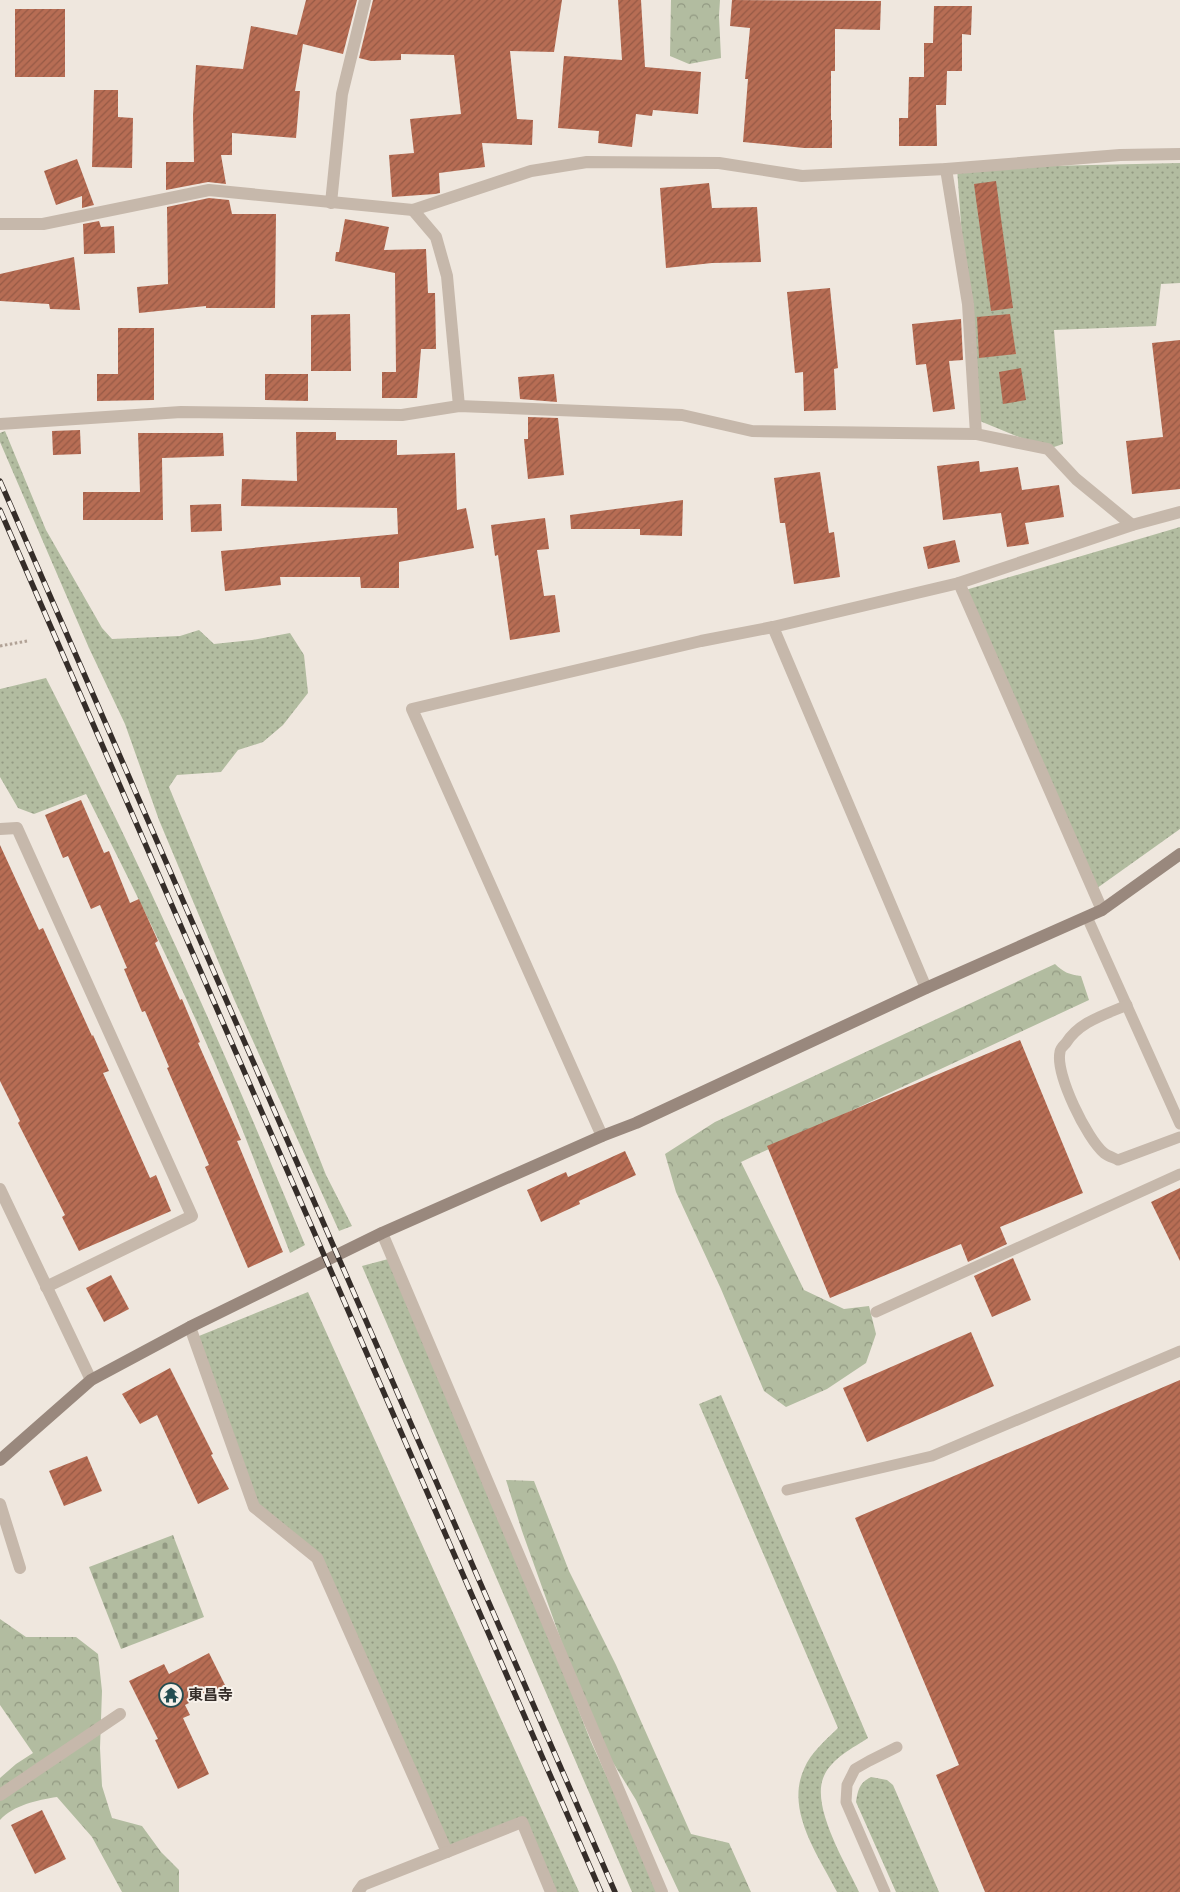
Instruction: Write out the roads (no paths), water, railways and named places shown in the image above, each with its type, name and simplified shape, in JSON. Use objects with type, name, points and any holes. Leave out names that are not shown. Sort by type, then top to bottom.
[{"type":"street","points":[[332,203],[342,94],[365,0]]},
{"type":"street","points":[[0,224],[42,224],[209,190],[413,210],[531,170],[587,162],[719,163],[802,176],[946,169],[1120,155],[1180,154]]},
{"type":"street","points":[[946,169],[968,304],[976,434]]},
{"type":"street","points":[[413,210],[436,237],[447,276],[459,406]]},
{"type":"street","points":[[0,424],[181,412],[402,415],[459,406],[682,415],[752,431],[976,434],[1048,449],[1076,479],[1132,525]]},
{"type":"street","points":[[602,1136],[412,709],[959,583],[1132,525],[1180,512]]},
{"type":"street","points":[[959,583],[1102,910]]},
{"type":"street","points":[[773,627],[926,988]]},
{"type":"street","points":[[0,829],[18,828],[192,1216],[46,1287]]},
{"type":"street","points":[[0,1460],[91,1380],[190,1327],[382,1234],[602,1136],[636,1123],[926,988],[1088,917],[1102,910],[1180,854]]},
{"type":"street","points":[[0,1189],[91,1380]]},
{"type":"street","points":[[382,1234],[662,1892]]},
{"type":"street","points":[[190,1327],[254,1507],[317,1558],[447,1852]]},
{"type":"street","points":[[0,1504],[20,1568]]},
{"type":"street","points":[[0,1795],[120,1714]]},
{"type":"street","points":[[358,1892],[364,1885],[522,1822],[551,1892]]},
{"type":"lane","points":[[1088,917],[1180,1124]]},
{"type":"lane","points":[[1127,1005],[1082,1024],[1069,1038],[1060,1052],[1060,1072],[1066,1088],[1089,1134],[1104,1154],[1118,1160],[1180,1137]]},
{"type":"lane","points":[[876,1312],[1180,1174]]},
{"type":"lane","points":[[787,1490],[932,1456],[1180,1350]]},
{"type":"lane","points":[[885,1892],[846,1802],[847,1785],[855,1769],[897,1747]]},
{"type":"railway","points":[[0,481],[615,1892]]},
{"type":"railway","points":[[0,510],[601,1892]]},
{"type":"place","name":"東昌寺","points":[[171,1695]]}]
